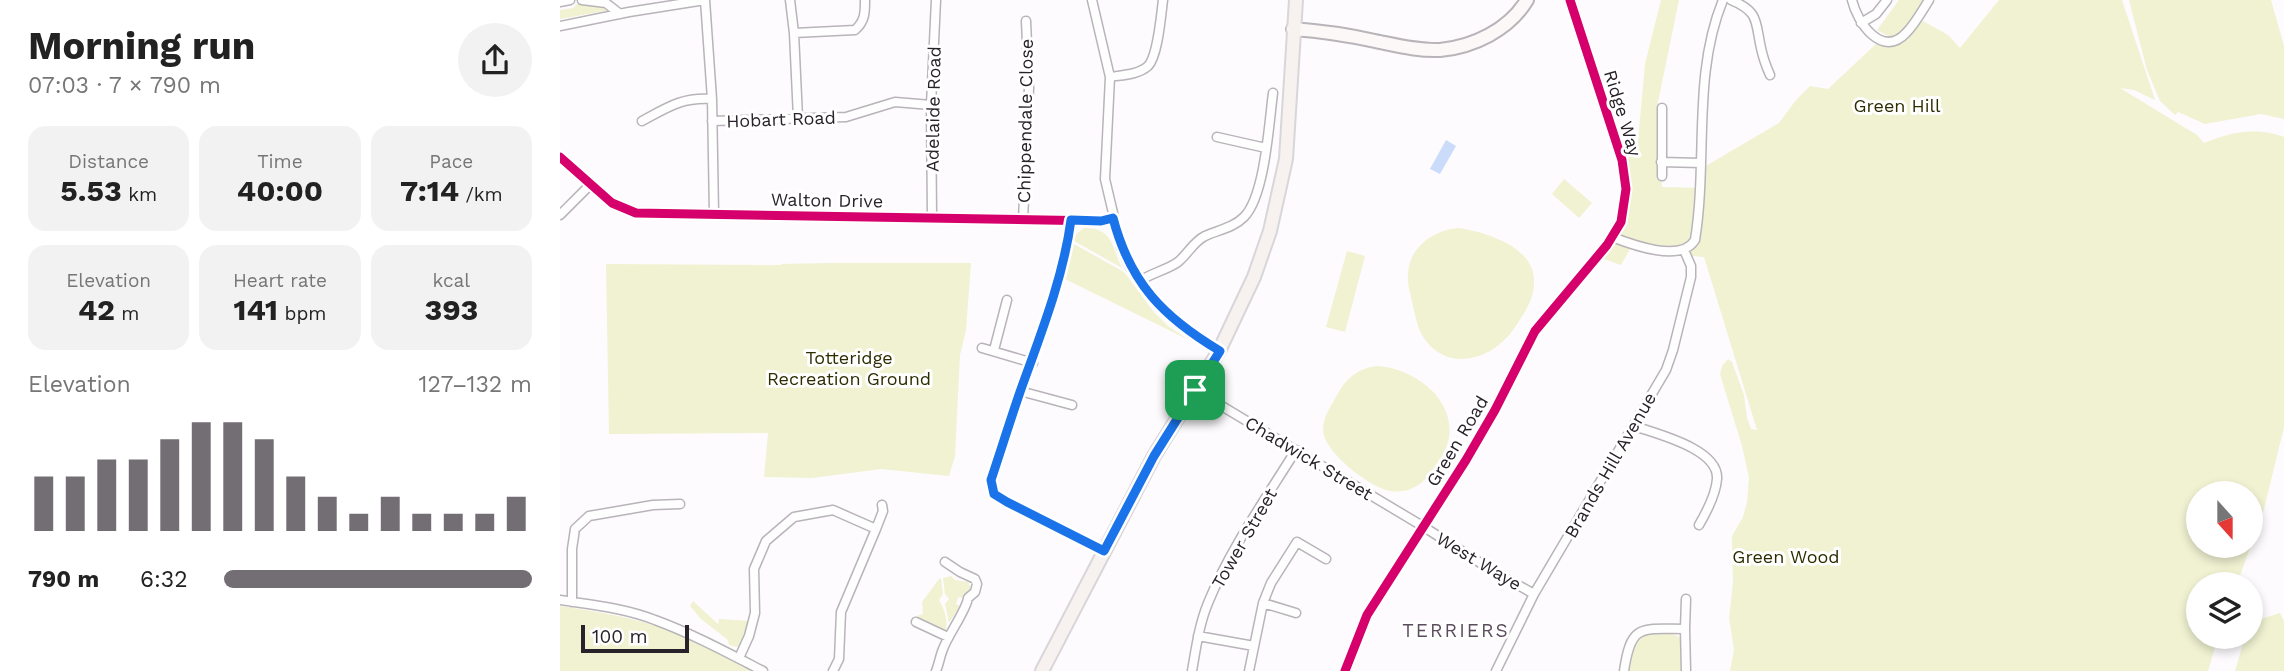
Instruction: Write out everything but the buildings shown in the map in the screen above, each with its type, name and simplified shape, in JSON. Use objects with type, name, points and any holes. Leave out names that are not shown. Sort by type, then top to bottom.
[{"type":"main road","points":[[1042,671],[1154,456],[1220,351],[1254,276],[1272,219],[1286,159],[1296,0]]},
{"type":"street","points":[[560,2],[570,0]]},
{"type":"street","points":[[582,0],[606,4],[620,14]]},
{"type":"street","points":[[560,26],[705,0],[712,99],[714,214]]},
{"type":"street","points":[[790,0],[798,118]]},
{"type":"street","points":[[794,33],[855,30],[862,23],[866,0]]},
{"type":"street","name":"Adelaide Road","points":[[932,218],[931,105],[936,0]]},
{"type":"street","points":[[1092,0],[1110,77],[1105,179],[1121,247],[1140,281],[1158,305],[1220,351]]},
{"type":"street","points":[[1110,77],[1131,73],[1150,64],[1154,55],[1163,0]]},
{"type":"street","points":[[1293,29],[1320,31],[1416,48],[1446,49],[1478,41],[1498,30],[1527,0]]},
{"type":"street","name":"Ridge Way","points":[[1570,0],[1625,175],[1626,189],[1620,222],[1612,237]]},
{"type":"street","points":[[1612,237],[1652,249],[1684,250],[1695,240],[1707,58],[1715,20],[1723,0]]},
{"type":"street","points":[[1731,0],[1748,10],[1755,18],[1761,51],[1770,75]]},
{"type":"street","points":[[1852,0],[1861,23],[1875,37],[1889,41],[1906,33],[1929,0]]},
{"type":"street","points":[[1861,23],[1876,14],[1887,0]]},
{"type":"street","name":"Chippendale Close","points":[[1023,220],[1029,88],[1026,21]]},
{"type":"street","points":[[1140,281],[1180,261],[1194,243],[1205,236],[1245,217],[1255,199],[1266,148],[1273,93]]},
{"type":"street","points":[[642,121],[676,103],[693,98],[712,99]]},
{"type":"street","name":"Hobart Road","points":[[712,121],[846,117],[895,102],[931,105]]},
{"type":"street","points":[[1662,108],[1662,176]]},
{"type":"street","points":[[1217,137],[1266,148]]},
{"type":"street","name":"Walton Drive","points":[[560,157],[612,203],[636,213],[1101,221],[1113,218]]},
{"type":"street","points":[[1661,162],[1701,163]]},
{"type":"street","points":[[560,215],[590,185]]},
{"type":"street","points":[[1071,220],[1067,249],[991,480],[994,494],[1104,551]]},
{"type":"street","name":"Green Road","points":[[1345,671],[1367,615],[1495,410],[1535,331],[1612,237]]},
{"type":"street","name":"Brands Hill Avenue","points":[[1496,671],[1534,594],[1666,370],[1690,277],[1691,266],[1684,250]]},
{"type":"street","points":[[994,350],[1007,300]]},
{"type":"street","points":[[982,348],[1032,362]]},
{"type":"street","name":"Chadwick Street","points":[[1195,390],[1424,527]]},
{"type":"street","points":[[1020,391],[1072,405]]},
{"type":"street","points":[[1634,426],[1703,454],[1714,464],[1717,479],[1709,508],[1699,526]]},
{"type":"street","name":"Tower Street","points":[[1192,671],[1207,606],[1224,568],[1296,450]]},
{"type":"street","points":[[572,602],[572,549],[575,529],[589,516],[653,505],[680,504]]},
{"type":"street","points":[[832,671],[839,659],[841,612],[883,511],[882,505]]},
{"type":"street","points":[[738,658],[749,636],[755,613],[754,569],[766,541],[794,517],[833,510],[876,529]]},
{"type":"street","name":"West Waye","points":[[1424,527],[1534,594]]},
{"type":"street","points":[[1250,671],[1263,603],[1271,583],[1297,542],[1326,559]]},
{"type":"street","points":[[936,671],[948,637],[977,584],[975,579],[946,562]]},
{"type":"street","points":[[1686,599],[1686,671]]},
{"type":"street","points":[[560,600],[653,619],[763,671]]},
{"type":"street","points":[[1263,603],[1296,613]]},
{"type":"street","points":[[916,622],[948,637]]},
{"type":"street","points":[[1624,671],[1628,647],[1634,635],[1647,629],[1685,629]]},
{"type":"street","points":[[1198,636],[1254,646]]},
{"type":"green space","points":[[1661,0],[1679,0],[1658,102],[1657,139],[1662,187],[1703,188],[1704,167],[1779,123],[1810,86],[1828,89],[1877,43],[1899,43],[1923,21],[1948,35],[1960,48],[1999,0],[2122,0],[2155,100],[2134,90],[2120,88],[2197,135],[2204,143],[2244,132],[2264,132],[2284,137],[2284,427],[2263,512],[2263,481],[2186,481],[2186,558],[2246,558],[2241,572],[2186,572],[2186,649],[2214,649],[2208,671],[1730,671],[1734,650],[1729,618],[1733,583],[1732,536],[1743,517],[1749,478],[1720,374],[1728,359],[1732,362],[1744,395],[1751,429],[1757,430],[1704,257],[1679,255],[1676,246],[1631,247],[1621,265],[1601,258],[1626,219],[1629,191],[1625,156],[1637,152],[1645,64]]},
{"type":"green space","points":[[1899,0],[1924,0],[1904,29],[1892,38],[1877,30]]},
{"type":"green space","points":[[2129,0],[2271,0],[2284,46],[2284,119],[2261,114],[2205,124],[2178,112],[2175,115],[2160,101],[2147,70]]},
{"type":"green space","points":[[578,3],[608,5],[610,10],[560,19],[560,10],[573,8]]},
{"type":"green space","points":[[1564,179],[1592,203],[1579,218],[1552,194]]},
{"type":"green space","points":[[1084,228],[1101,231],[1110,239],[1122,268],[1074,241],[1075,235]]},
{"type":"green space","points":[[1458,228],[1482,233],[1518,251],[1532,270],[1534,283],[1528,306],[1507,338],[1485,353],[1461,359],[1448,357],[1437,351],[1423,337],[1416,320],[1408,278],[1409,264],[1424,242],[1440,232]]},
{"type":"green space","points":[[1074,244],[1124,272],[1153,311],[1168,326],[1189,340],[1063,278]]},
{"type":"green space","points":[[1347,251],[1365,256],[1345,332],[1326,327]]},
{"type":"green space","name":"Totteridge Recreation Ground","points":[[971,263],[966,330],[960,355],[955,456],[949,476],[881,469],[812,478],[764,477],[768,433],[609,434],[606,264]]},
{"type":"green space","points":[[1378,366],[1406,373],[1431,389],[1440,400],[1449,427],[1444,452],[1425,479],[1417,486],[1397,492],[1378,487],[1347,466],[1330,448],[1323,430],[1328,412],[1344,384],[1353,375]]},
{"type":"green space","points":[[951,576],[955,580],[968,582],[971,588],[962,598],[958,597],[956,604],[960,606],[949,623],[945,604],[949,599],[945,594],[943,578]]},
{"type":"green space","points":[[941,578],[943,594],[939,600],[945,615],[945,632],[918,620],[917,616],[923,614],[922,602]]},
{"type":"green space","points":[[693,601],[718,624],[719,619],[749,621],[740,646],[729,645],[728,640],[701,619],[690,606]]},
{"type":"green space","points":[[560,606],[645,622],[692,640],[751,671],[560,671]]},
{"type":"green space","points":[[2280,613],[2284,621],[2284,671],[2235,671],[2241,649],[2263,649],[2263,618]]},
{"type":"green space","points":[[1652,633],[1671,633],[1679,637],[1682,645],[1682,671],[1627,671],[1633,646],[1640,638]]},
{"type":"water","points":[[1446,140],[1456,146],[1440,174],[1430,169]]},
{"type":"cycle path","points":[[1345,671],[1367,615],[1466,460],[1535,331],[1607,245],[1621,222],[1626,189],[1622,160],[1570,0]]},
{"type":"cycle path","points":[[560,157],[612,203],[636,213],[1101,221],[1113,218]]},
{"type":"cycle path","points":[[1071,220],[1050,307],[991,480],[994,494],[1104,551]]},
{"type":"district","name":"TERRIERS","points":[[1456,630]]},
{"type":"route","points":[[1113,218],[1130,267],[1158,305],[1187,330],[1220,351],[1195,390],[1154,456],[1104,551],[994,494],[991,480],[1067,249],[1071,220],[1101,221],[1113,218]]},
{"type":"park label","name":"Green Hill","points":[[1897,105]]},
{"type":"park label","name":"Green Wood","points":[[1786,556]]}]
